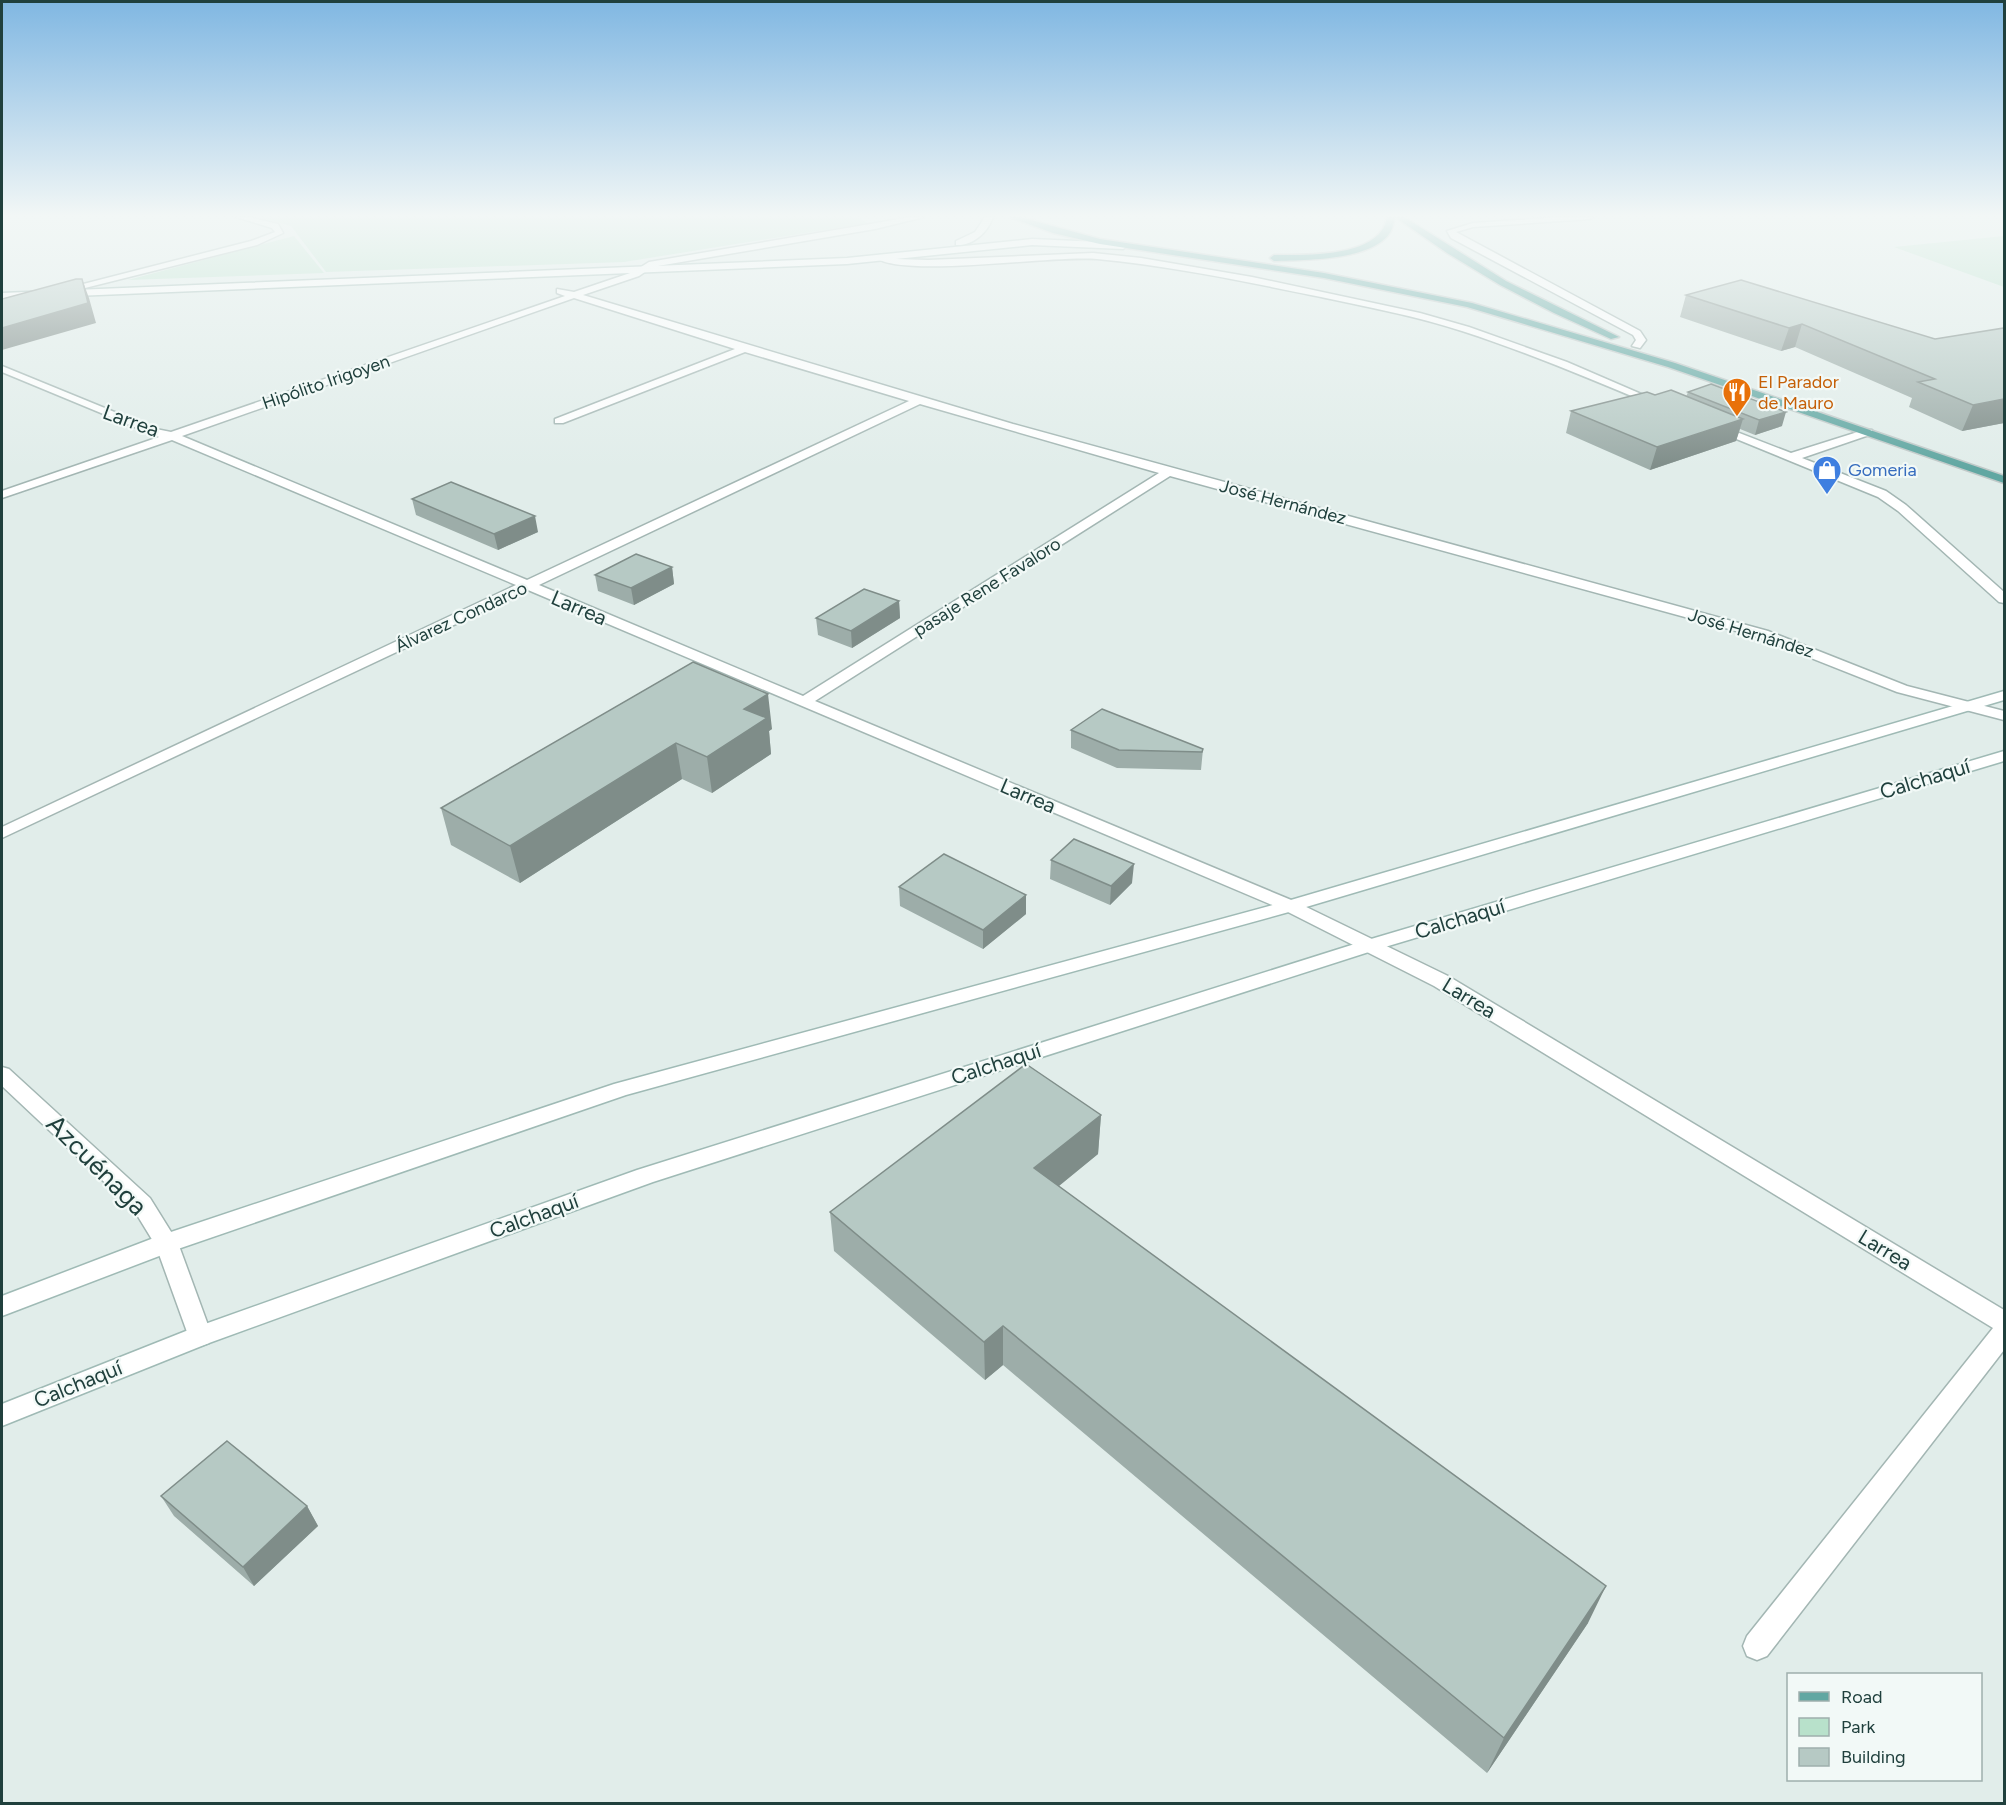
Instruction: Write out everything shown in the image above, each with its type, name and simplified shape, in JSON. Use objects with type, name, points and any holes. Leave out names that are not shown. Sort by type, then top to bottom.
[{"type":"main road","points":[[1450,301],[1579,336],[1712,378],[2004,480]]},
{"type":"main road","points":[[1537,301],[1712,378]]},
{"type":"street","points":[[2,307],[23,301]]},
{"type":"street","name":"Hipólito Irigoyen","points":[[2,483],[530,301]]},
{"type":"street","name":"Hipólito Irigoyen","points":[[2,495],[559,301]]},
{"type":"street","name":"José Hernández","points":[[591,301],[743,349],[1170,471],[1763,634],[1811,651],[1888,684],[2004,715]]},
{"type":"street","points":[[1352,301],[1417,315],[1466,329],[1563,364],[1665,406]]},
{"type":"street","points":[[1577,301],[1637,333],[1641,340],[1637,346]]},
{"type":"street","points":[[559,421],[743,349]]},
{"type":"street","name":"Larrea","points":[[2,369],[153,432],[173,435],[526,586],[1290,906],[1441,981],[2004,1322]]},
{"type":"street","name":"Álvarez Condarco","points":[[2,833],[920,400]]},
{"type":"street","points":[[1706,423],[1882,494],[1902,508],[2004,599]]},
{"type":"street","points":[[1792,457],[1868,432]]},
{"type":"street","name":"pasaje Rene Favaloro","points":[[803,702],[1170,471]]},
{"type":"street","points":[[2,1306],[167,1243],[621,1089],[1290,906],[2004,695]]},
{"type":"street","name":"Calchaquí","points":[[2,1415],[200,1336],[645,1176],[1368,946],[2004,756]]},
{"type":"street","name":"Azcuénaga","points":[[2,1074],[142,1204],[167,1243],[200,1336]]},
{"type":"street","points":[[1757,1646],[2004,1332]]},
{"type":"building","points":[[2,301],[88,301],[88,303],[2,328]]},
{"type":"building","points":[[1705,301],[1811,301],[1935,339],[2004,328],[2004,399],[1973,405],[1918,382],[1935,379],[1802,324],[1789,328]]},
{"type":"building","points":[[1711,384],[1786,412],[1759,420],[1688,392]]},
{"type":"building","points":[[1671,390],[1743,419],[1657,447],[1571,411],[1647,392],[1655,395]]},
{"type":"building","points":[[451,482],[535,516],[494,534],[412,499]]},
{"type":"building","points":[[636,554],[672,567],[631,588],[595,575]]},
{"type":"building","points":[[864,589],[899,601],[851,631],[816,618]]},
{"type":"building","points":[[693,662],[768,694],[744,709],[767,718],[707,757],[676,743],[510,846],[441,808]]},
{"type":"building","points":[[1102,709],[1203,749],[1202,752],[1119,750],[1071,730]]},
{"type":"building","points":[[1074,839],[1134,864],[1111,886],[1051,860]]},
{"type":"building","points":[[944,854],[1026,895],[983,930],[899,887]]},
{"type":"building","points":[[1026,1064],[1101,1115],[1034,1168],[1606,1586],[1504,1738],[1003,1326],[984,1342],[830,1212]]},
{"type":"building","points":[[227,1441],[307,1506],[243,1567],[161,1496]]},
{"type":"place","name":"El Parador de Mauro","points":[[1737,418]]},
{"type":"place","name":"Gomeria","points":[[1827,496]]}]
